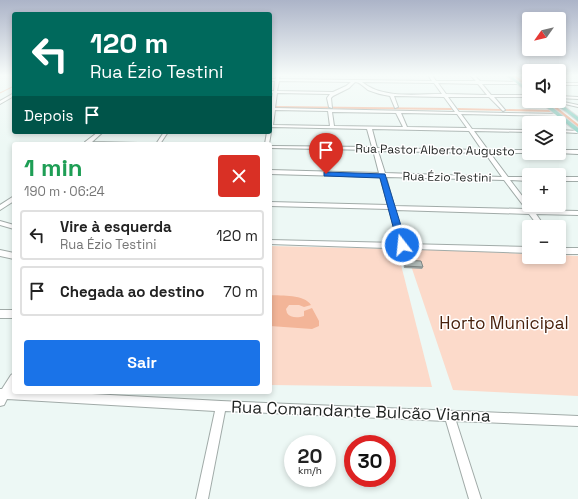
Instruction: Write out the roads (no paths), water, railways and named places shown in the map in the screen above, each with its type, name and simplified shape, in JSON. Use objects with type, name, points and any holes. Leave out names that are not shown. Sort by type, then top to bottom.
[{"type":"main road","points":[[550,108],[578,131]]},
{"type":"main road","points":[[563,108],[578,120]]},
{"type":"street","points":[[329,98],[332,127]]},
{"type":"street","points":[[393,98],[406,129]]},
{"type":"street","points":[[447,98],[522,201]]},
{"type":"street","points":[[492,98],[503,110]]},
{"type":"street","points":[[566,104],[578,106]]},
{"type":"street","points":[[272,107],[397,109],[558,115]]},
{"type":"street","points":[[457,111],[552,110]]},
{"type":"street","points":[[272,126],[522,131]]},
{"type":"street","points":[[370,128],[402,245]]},
{"type":"street","points":[[566,131],[578,131]]},
{"type":"street","points":[[87,142],[98,134]]},
{"type":"street","name":"Rua Pastor Alberto Augusto","points":[[272,147],[522,152]]},
{"type":"street","points":[[566,152],[578,152]]},
{"type":"street","name":"Rua Ézio Testini","points":[[272,172],[383,176],[522,178]]},
{"type":"street","points":[[566,179],[578,179]]},
{"type":"street","points":[[0,208],[12,199]]},
{"type":"street","points":[[272,204],[522,212]]},
{"type":"street","points":[[530,212],[578,213]]},
{"type":"street","points":[[530,212],[536,220]]},
{"type":"street","points":[[0,224],[12,226]]},
{"type":"street","points":[[272,242],[522,250]]},
{"type":"street","points":[[566,250],[578,251]]},
{"type":"street","points":[[0,252],[12,255]]},
{"type":"street","points":[[0,314],[12,314]]},
{"type":"street","points":[[1,397],[12,381]]},
{"type":"street","name":"Rua Comandante Bulcão Vianna","points":[[1,397],[578,421]]},
{"type":"street","points":[[202,499],[221,406]]},
{"type":"street","points":[[449,415],[475,499]]},
{"type":"waterway","points":[[276,107],[451,109]]},
{"type":"waterway","points":[[556,108],[578,126]]},
{"type":"waterway","points":[[459,109],[550,111]]},
{"type":"park label","name":"Horto Municipal","points":[[504,323]]}]
